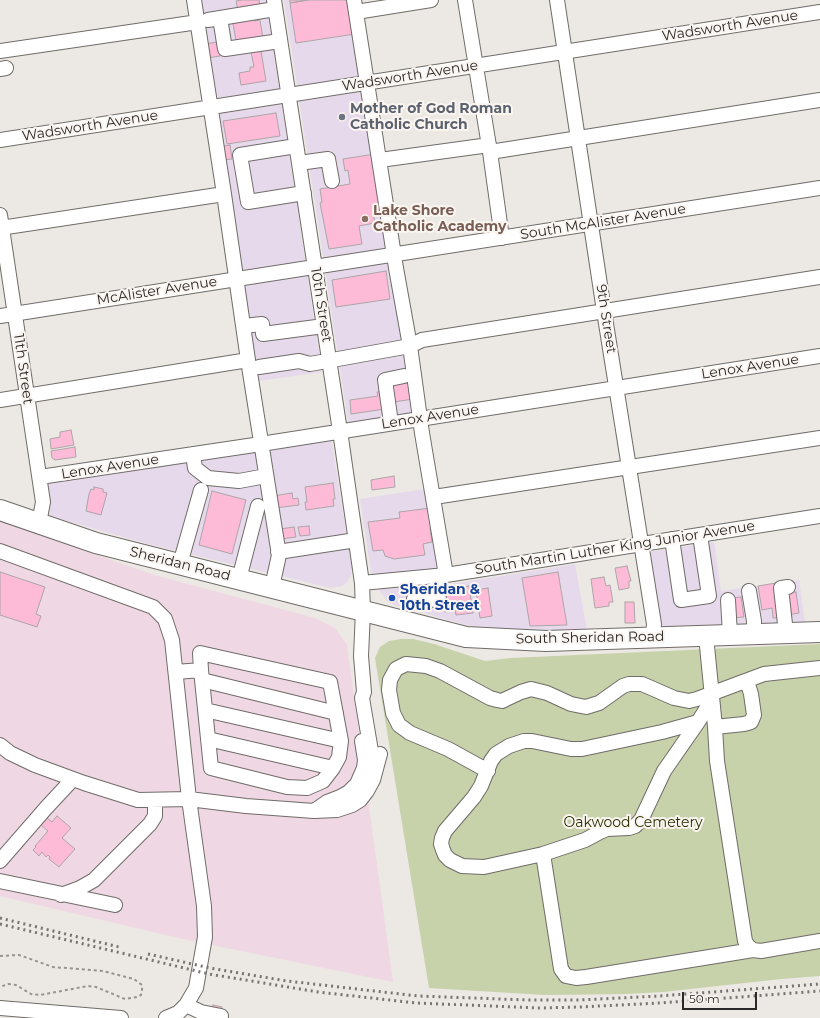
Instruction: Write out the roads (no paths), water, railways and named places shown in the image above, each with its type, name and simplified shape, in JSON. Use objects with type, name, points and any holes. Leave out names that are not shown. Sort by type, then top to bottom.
[{"type":"highway","name":"Sheridan Road","points":[[0,510],[96,543],[363,611]]},
{"type":"highway","name":"South Sheridan Road","points":[[363,611],[466,637],[492,639],[546,641],[820,632]]},
{"type":"street","points":[[194,0],[225,49],[280,41]]},
{"type":"street","points":[[414,599],[439,600],[441,575],[434,497],[420,419],[410,346],[394,255],[355,6],[431,0]]},
{"type":"street","points":[[465,0],[502,238]]},
{"type":"street","name":"9th Street","points":[[557,0],[604,311],[642,544],[654,624],[654,638]]},
{"type":"street","points":[[0,46],[208,20],[275,5]]},
{"type":"street","name":"10th Street","points":[[275,5],[362,583],[363,611],[361,656],[364,692],[362,698],[371,751],[377,763]]},
{"type":"street","name":"Wadsworth Avenue","points":[[0,140],[820,12]]},
{"type":"street","points":[[208,20],[211,108],[243,326],[253,364],[261,444],[279,555],[272,587]]},
{"type":"street","points":[[380,160],[578,139],[820,100]]},
{"type":"street","points":[[296,146],[240,155],[248,202],[304,193]]},
{"type":"street","points":[[299,163],[328,159],[332,181]]},
{"type":"street","name":"South McAlister Avenue","points":[[315,267],[820,188]]},
{"type":"street","points":[[1,223],[224,194]]},
{"type":"street","name":"11th Street","points":[[1,223],[40,477],[43,502],[39,523]]},
{"type":"street","name":"McAlister Avenue","points":[[0,316],[315,267]]},
{"type":"street","points":[[0,400],[253,364],[299,361],[310,364],[410,346],[422,340],[820,277]]},
{"type":"street","points":[[243,326],[262,324],[263,334],[324,326]]},
{"type":"street","name":"Lenox Avenue","points":[[40,477],[261,444],[820,356]]},
{"type":"street","points":[[391,423],[385,380],[404,376]]},
{"type":"street","points":[[434,497],[820,438]]},
{"type":"street","points":[[192,454],[194,468],[208,478],[239,481],[266,476]]},
{"type":"street","points":[[180,564],[201,490]]},
{"type":"street","points":[[239,579],[258,506]]},
{"type":"street","name":"South Martin Luther King Junior Avenue","points":[[362,583],[441,575],[820,516]]},
{"type":"street","points":[[672,539],[681,600],[709,596],[700,535]]},
{"type":"street","points":[[278,552],[356,540]]},
{"type":"street","points":[[0,551],[153,607],[166,619],[172,640],[189,799],[204,906],[205,931],[196,988],[186,1004],[178,1013],[166,1018]]},
{"type":"street","points":[[786,633],[781,588],[788,587]]},
{"type":"street","points":[[749,591],[754,621],[754,634]]},
{"type":"street","points":[[728,600],[730,635]]},
{"type":"street","points":[[706,636],[717,761],[744,936],[748,946],[753,950]]},
{"type":"street","points":[[200,653],[330,682],[341,741],[339,757],[323,781],[307,788],[287,787],[211,768],[205,710],[200,653]]},
{"type":"street","points":[[488,771],[448,748],[410,733],[398,725],[393,713],[389,690],[390,680],[396,669],[406,664],[426,666],[440,671],[490,698],[502,701],[520,692],[531,689],[547,693],[571,704],[586,707],[602,701],[623,686],[635,683],[650,686],[666,695],[683,700],[697,699],[712,697],[747,681],[771,673],[820,668]]},
{"type":"street","points":[[176,672],[201,675],[336,713]]},
{"type":"street","points":[[715,727],[751,722],[754,715],[747,681]]},
{"type":"street","points":[[0,744],[10,753],[35,765],[138,800],[189,799],[246,806],[314,811],[337,810],[352,805],[360,800],[373,780],[380,756],[371,697],[364,692]]},
{"type":"street","points":[[698,722],[662,732],[582,749],[571,749],[532,741],[520,742],[509,746],[496,754],[491,761],[481,786],[474,797],[445,831],[441,844],[446,855],[462,866],[484,867],[543,854],[585,840],[606,829],[629,828],[638,824],[664,771],[698,722],[712,697]]},
{"type":"street","points":[[205,710],[341,741]]},
{"type":"street","points":[[314,811],[327,802],[349,792],[357,784],[364,768],[365,760],[361,736],[366,723]]},
{"type":"street","points":[[208,738],[333,768]]},
{"type":"street","points":[[0,861],[73,779]]},
{"type":"street","points":[[61,895],[80,888],[94,880],[144,830],[155,816],[155,800]]},
{"type":"street","points":[[543,854],[561,969],[566,976],[576,978],[820,941]]},
{"type":"street","points":[[0,881],[61,895],[115,905]]},
{"type":"street","points":[[186,1004],[201,1012],[221,1016]]},
{"type":"street","points":[[0,1008],[121,1018]]},
{"type":"railway","points":[[0,918],[119,947]]},
{"type":"railway","points":[[0,924],[209,974],[318,992],[416,1003],[539,1008],[580,1007],[660,1003],[820,991]]},
{"type":"railway","points":[[148,954],[210,968],[287,981],[418,996],[528,1000],[579,1000],[659,996],[820,984]]},
{"type":"place","name":"Mother of God Roman Catholic Church","points":[[342,117]]},
{"type":"place","name":"Lake Shore Catholic Academy","points":[[365,219]]},
{"type":"place","name":"Sheridan & 10th Street","points":[[392,598]]},
{"type":"park label","name":"Oakwood Cemetery","points":[[633,823]]}]
